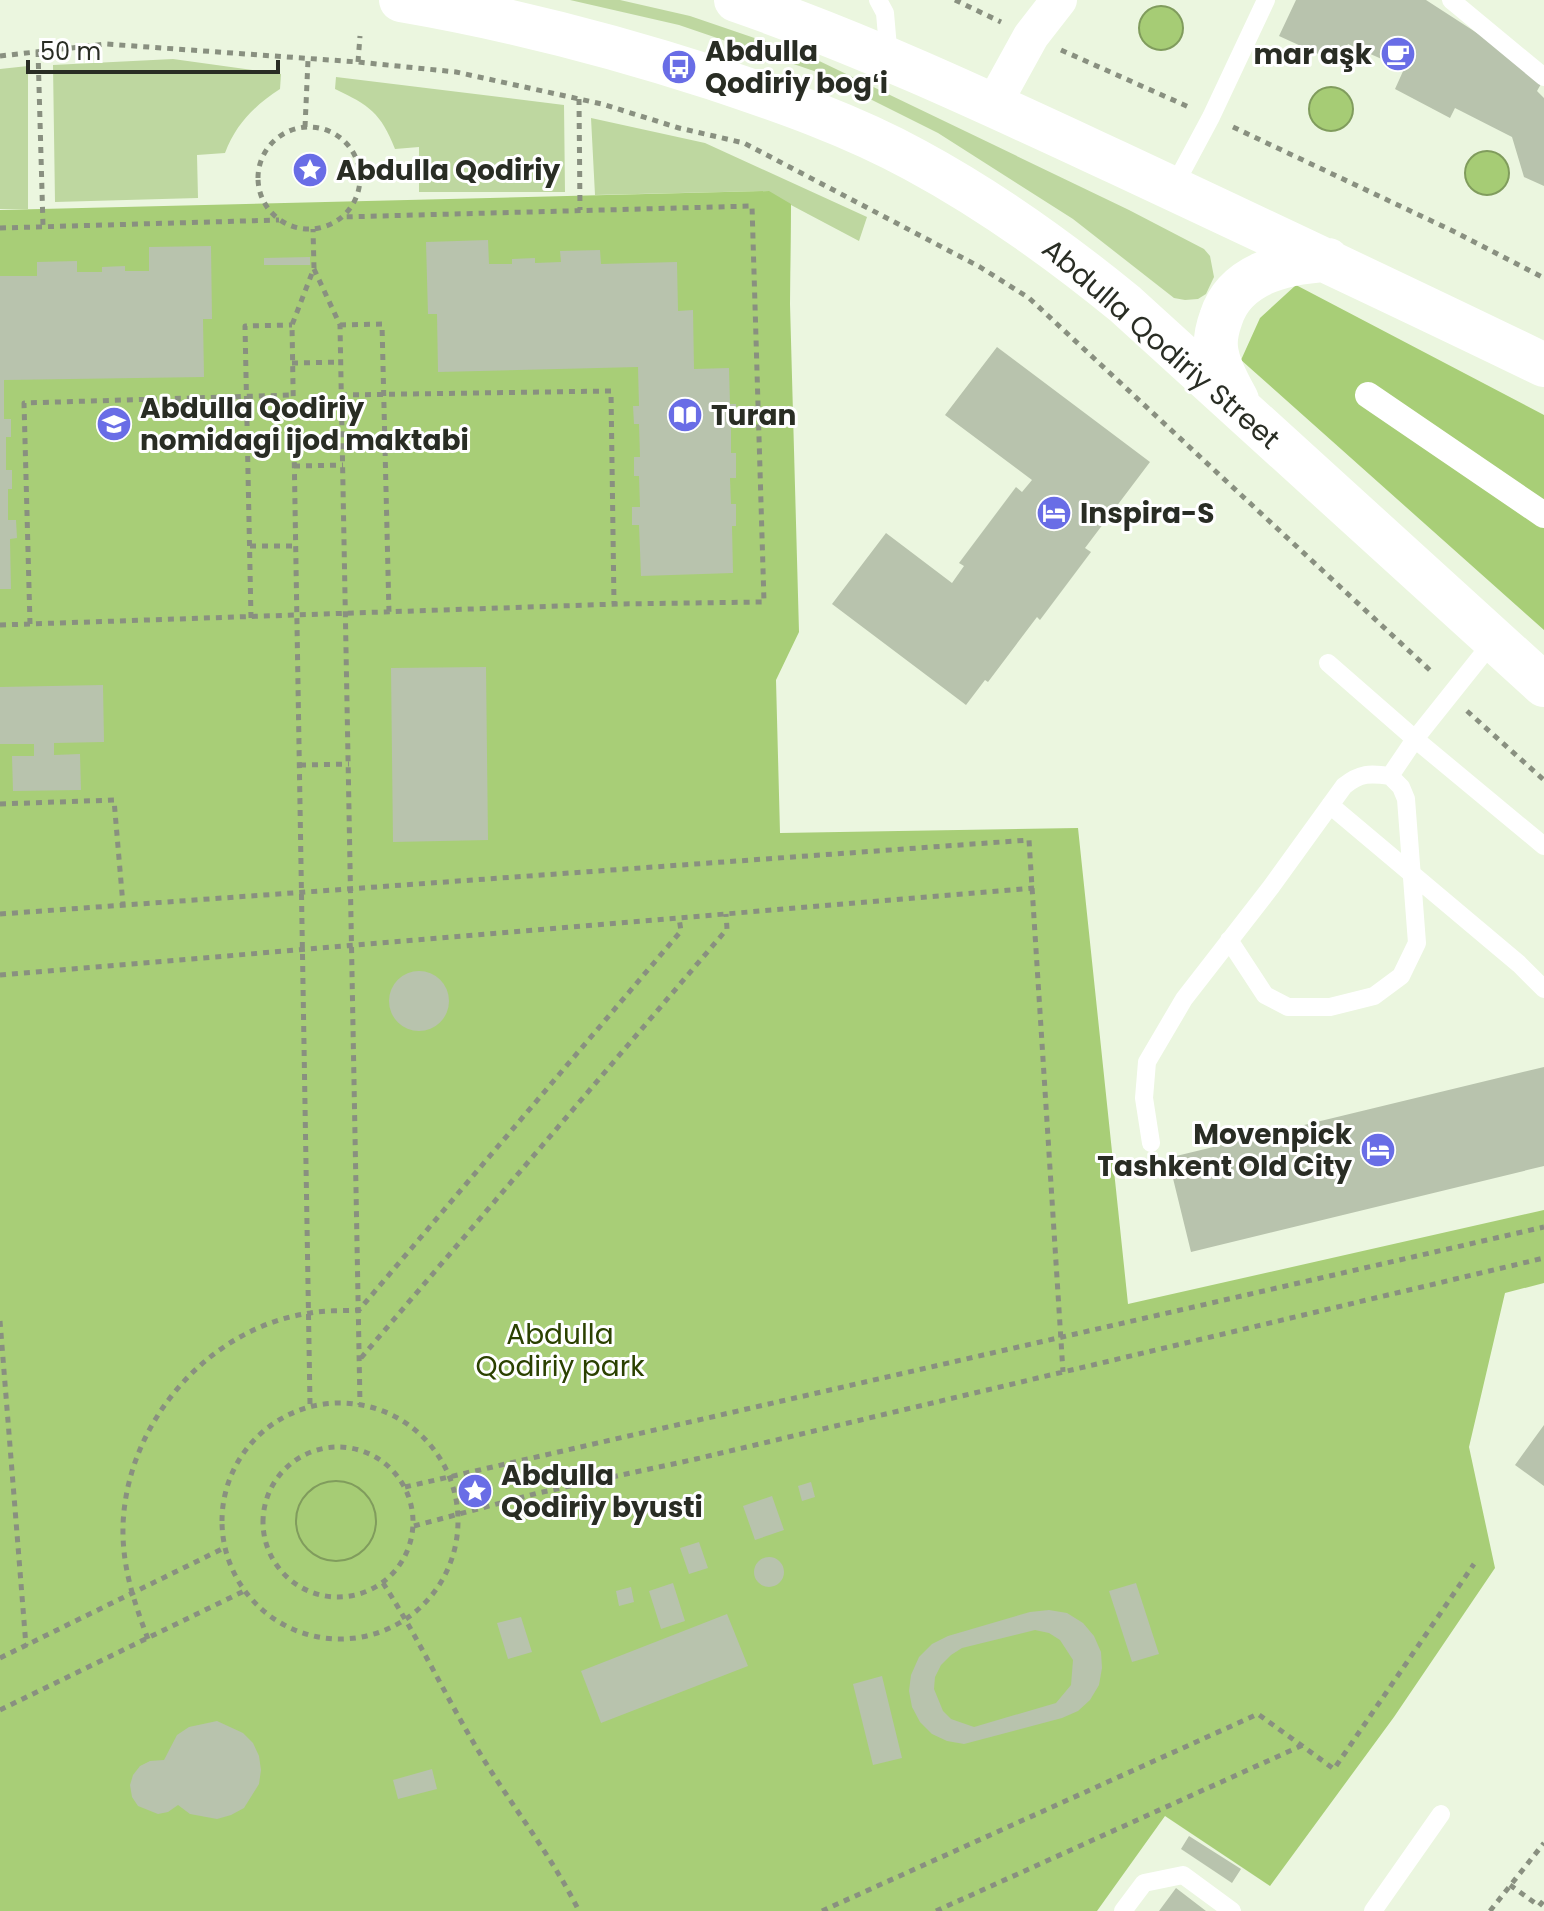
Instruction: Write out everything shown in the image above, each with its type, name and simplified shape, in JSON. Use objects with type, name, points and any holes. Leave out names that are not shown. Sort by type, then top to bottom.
[{"type":"main road","name":"Abdulla Qodiriy Street","points":[[401,0],[549,32],[679,67],[837,123],[913,159],[988,202],[1058,250],[1125,304],[1544,685]]},
{"type":"main road","points":[[736,0],[889,59],[993,105],[1328,260],[1544,365]]},
{"type":"main road","points":[[1246,416],[1220,367],[1216,352],[1219,324],[1230,298],[1267,271],[1298,262],[1328,260]]},
{"type":"street","points":[[993,105],[1031,36],[1059,0]]},
{"type":"street","points":[[1368,395],[1544,515]]},
{"type":"lane","points":[[878,0],[885,13],[889,59]]},
{"type":"lane","points":[[1173,188],[1211,117],[1266,0]]},
{"type":"lane","points":[[1451,0],[1544,77]]},
{"type":"lane","points":[[1390,776],[1415,739],[1494,640]]},
{"type":"lane","points":[[1328,663],[1544,846]]},
{"type":"lane","points":[[1151,1143],[1144,1098],[1147,1062],[1184,999],[1344,786],[1356,776],[1368,773],[1390,776],[1401,787],[1406,799],[1417,943],[1401,976],[1374,996],[1330,1007],[1288,1007],[1265,995],[1229,940]]},
{"type":"lane","points":[[1330,805],[1519,964],[1544,989]]},
{"type":"lane","points":[[1373,1911],[1441,1814]]},
{"type":"lane","points":[[1123,1911],[1144,1883],[1183,1875],[1232,1911]]},
{"type":"path","points":[[955,0],[1455,232],[1544,278]]},
{"type":"path","points":[[358,62],[360,36]]},
{"type":"path","points":[[0,56],[106,44],[456,72],[579,99],[744,143],[980,267],[1029,298],[1294,542],[1452,693],[1476,721],[1544,780]]},
{"type":"path","points":[[38,51],[43,227]]},
{"type":"path","points":[[305,127],[308,60]]},
{"type":"path","points":[[579,99],[580,211]]},
{"type":"path","points":[[321,128],[349,144],[357,158],[359,190],[353,205],[342,217],[328,226],[313,229],[295,227],[279,220],[268,208],[260,195],[257,179],[259,164],[276,138],[290,130],[321,128]]},
{"type":"path","points":[[0,625],[764,602],[752,206],[342,217]]},
{"type":"path","points":[[0,228],[279,220]]},
{"type":"path","points":[[310,1404],[292,325],[314,268],[313,229]]},
{"type":"path","points":[[314,268],[340,325],[360,1405]]},
{"type":"path","points":[[340,325],[382,324],[389,613]]},
{"type":"path","points":[[251,618],[245,326],[292,325]]},
{"type":"path","points":[[292,363],[341,362]]},
{"type":"path","points":[[341,395],[611,391],[614,604],[618,604]]},
{"type":"path","points":[[30,624],[24,403],[292,395]]},
{"type":"path","points":[[294,466],[343,465]]},
{"type":"path","points":[[250,546],[296,546]]},
{"type":"path","points":[[300,765],[349,764]]},
{"type":"path","points":[[0,804],[114,800],[123,905]]},
{"type":"path","points":[[0,914],[1029,840],[1063,1372]]},
{"type":"path","points":[[0,975],[1034,888]]},
{"type":"path","points":[[360,1358],[727,929],[726,914]]},
{"type":"path","points":[[148,1639],[130,1593],[124,1559],[123,1525],[130,1480],[150,1427],[176,1390],[218,1351],[247,1333],[279,1320],[309,1313],[359,1310],[681,931],[679,918]]},
{"type":"path","points":[[405,1487],[1544,1227]]},
{"type":"path","points":[[414,1526],[458,1513],[1544,1258]]},
{"type":"path","points":[[0,1321],[26,1646]]},
{"type":"path","points":[[310,1404],[360,1405],[384,1411],[405,1422],[439,1456],[450,1477],[458,1513],[458,1534],[446,1573],[436,1591],[406,1619],[364,1637],[319,1637],[277,1621],[244,1591],[224,1548],[222,1501],[239,1458],[271,1424],[310,1404]]},
{"type":"path","points":[[344,1447],[380,1460],[394,1472],[405,1487],[412,1506],[414,1526],[405,1558],[383,1583],[347,1597],[328,1597],[309,1592],[292,1582],[279,1569],[263,1534],[263,1515],[276,1479],[289,1465],[306,1454],[344,1447]]},
{"type":"path","points":[[0,1658],[224,1548]]},
{"type":"path","points":[[822,1911],[1258,1714],[1334,1769],[1474,1564]]},
{"type":"path","points":[[383,1583],[483,1758],[563,1878],[579,1911]]},
{"type":"path","points":[[0,1710],[244,1591]]},
{"type":"path","points":[[936,1911],[1304,1745]]},
{"type":"path","points":[[1490,1911],[1544,1843]]},
{"type":"path","points":[[1510,1885],[1539,1906],[1544,1900]]},
{"type":"shaded area","points":[[570,0],[620,0],[690,16],[813,58],[1204,249],[1210,256],[1214,277],[1206,294],[1198,299],[1174,298],[1073,219],[938,133],[814,71],[679,25]]},
{"type":"shaded area","points":[[1161,6],[1176,13],[1183,28],[1176,43],[1161,50],[1146,43],[1139,28],[1146,13]]},
{"type":"shaded area","points":[[173,59],[281,74],[280,89],[247,116],[225,153],[197,155],[198,198],[55,202],[53,65]]},
{"type":"shaded area","points":[[28,66],[28,209],[0,209],[0,69]]},
{"type":"shaded area","points":[[336,77],[564,105],[565,192],[419,192],[419,147],[395,149],[379,118],[357,100],[335,89]]},
{"type":"shaded area","points":[[1331,87],[1346,94],[1353,109],[1346,124],[1331,131],[1316,124],[1309,109],[1316,94]]},
{"type":"shaded area","points":[[591,118],[705,143],[867,217],[859,241],[791,205],[785,613],[768,191],[595,195]]},
{"type":"shaded area","points":[[1487,151],[1502,158],[1509,173],[1502,188],[1487,195],[1472,188],[1465,173],[1472,158]]},
{"type":"shaded area","points":[[336,1481],[351,1484],[364,1493],[373,1506],[376,1521],[373,1536],[364,1549],[351,1558],[336,1561],[321,1558],[308,1549],[299,1536],[296,1521],[299,1506],[308,1493],[321,1484]]},
{"type":"green space","name":"Abdulla Qodiriy park","points":[[769,191],[791,204],[790,304],[799,632],[776,680],[780,833],[1078,828],[1128,1304],[1544,1210],[1544,1283],[1505,1293],[1469,1447],[1495,1568],[1394,1717],[1270,1886],[1165,1816],[1097,1911],[0,1911],[0,210]]},
{"type":"green space","points":[[1296,285],[1544,415],[1544,630],[1241,360],[1260,318]]},
{"type":"building","points":[[1296,0],[1426,0],[1494,44],[1541,84],[1537,91],[1544,98],[1544,186],[1524,177],[1512,137],[1455,108],[1450,118],[1395,89],[1404,69],[1348,44],[1338,63],[1279,36]]},
{"type":"building","name":"Turan","points":[[488,240],[489,264],[512,264],[512,259],[535,258],[535,263],[561,262],[560,251],[600,250],[601,264],[677,262],[678,311],[693,310],[694,369],[729,368],[730,404],[736,404],[736,427],[731,427],[731,453],[736,453],[736,478],[730,478],[731,504],[736,504],[736,526],[732,526],[733,573],[641,576],[639,525],[632,525],[632,507],[640,507],[639,476],[634,476],[634,457],[640,457],[639,424],[634,424],[633,406],[639,406],[638,367],[438,372],[437,314],[428,314],[426,242]]},
{"type":"building","points":[[211,246],[212,319],[203,319],[204,377],[4,380],[4,419],[11,419],[11,437],[6,437],[6,470],[12,470],[12,489],[8,489],[8,520],[16,520],[17,538],[10,539],[11,589],[0,589],[0,276],[37,276],[37,262],[77,261],[77,272],[102,272],[102,267],[125,266],[125,271],[149,271],[149,247]]},
{"type":"building","points":[[310,257],[310,265],[264,265],[264,258]]},
{"type":"building","name":"Inspira-S","points":[[997,347],[1150,462],[1085,548],[1091,552],[1040,620],[1037,617],[988,682],[985,680],[966,705],[832,604],[886,533],[952,583],[964,566],[959,563],[1016,487],[1022,492],[1032,480],[945,415]]},
{"type":"building","points":[[486,667],[488,840],[393,842],[391,668]]},
{"type":"building","points":[[103,685],[104,742],[54,743],[54,755],[80,754],[81,790],[13,791],[12,756],[34,756],[34,744],[0,744],[0,687]]},
{"type":"building","points":[[419,971],[431,973],[440,980],[447,989],[447,1013],[440,1022],[431,1029],[419,1031],[407,1029],[398,1022],[391,1013],[389,1001],[391,989],[398,980],[407,973]]},
{"type":"building","points":[[1544,1067],[1544,1166],[1191,1252],[1168,1158]]},
{"type":"building","points":[[1544,1425],[1544,1486],[1515,1465]]},
{"type":"building","points":[[811,1482],[815,1497],[802,1501],[798,1486]]},
{"type":"building","points":[[772,1496],[784,1530],[755,1540],[743,1506]]},
{"type":"building","points":[[699,1542],[708,1568],[689,1574],[680,1548]]},
{"type":"building","points":[[769,1557],[779,1562],[784,1572],[779,1582],[769,1587],[759,1582],[754,1572],[759,1562]]},
{"type":"building","points":[[673,1583],[685,1621],[661,1629],[649,1591]]},
{"type":"building","points":[[1136,1583],[1159,1654],[1132,1662],[1109,1591]]},
{"type":"building","points":[[631,1587],[634,1602],[619,1606],[616,1591]]},
{"type":"building","points":[[1049,1610],[1067,1613],[1083,1623],[1094,1636],[1101,1652],[1102,1668],[1099,1685],[1090,1700],[1078,1711],[1062,1718],[964,1744],[932,1734],[920,1722],[912,1707],[909,1691],[911,1675],[919,1657],[932,1644],[948,1636],[1030,1612]],"holes":[[[1035,1630],[1049,1633],[1060,1640],[1073,1660],[1071,1685],[1056,1703],[974,1727],[951,1719],[943,1711],[934,1689],[935,1677],[951,1655],[962,1648]]]},
{"type":"building","points":[[727,1614],[748,1666],[601,1723],[581,1671]]},
{"type":"building","points":[[521,1617],[532,1652],[508,1659],[497,1623]]},
{"type":"building","points":[[882,1676],[902,1758],[873,1765],[853,1684]]},
{"type":"building","points":[[217,1721],[243,1733],[253,1743],[259,1756],[259,1784],[244,1808],[217,1819],[190,1814],[178,1805],[158,1814],[138,1806],[132,1797],[130,1785],[140,1766],[150,1761],[164,1760],[177,1735],[189,1727]]},
{"type":"building","points":[[432,1769],[437,1789],[398,1799],[393,1780]]},
{"type":"building","points":[[1189,1836],[1241,1869],[1232,1883],[1181,1849]]},
{"type":"building","points":[[1176,1888],[1206,1911],[1159,1911]]},
{"type":"place","name":"mar aşk","points":[[1398,54]]},
{"type":"place","name":"Abdulla Qodiriy bogʻi","points":[[679,67]]},
{"type":"place","name":"Abdulla Qodiriy","points":[[310,170]]},
{"type":"place","name":"Turan","points":[[685,415]]},
{"type":"place","name":"Abdulla Qodiriy nomidagi ijod maktabi","points":[[114,424]]},
{"type":"place","name":"Inspira-S","points":[[1054,513]]},
{"type":"place","name":"Movenpick Tashkent Old City","points":[[1378,1150]]},
{"type":"place","name":"Abdulla Qodiriy byusti","points":[[475,1491]]}]
